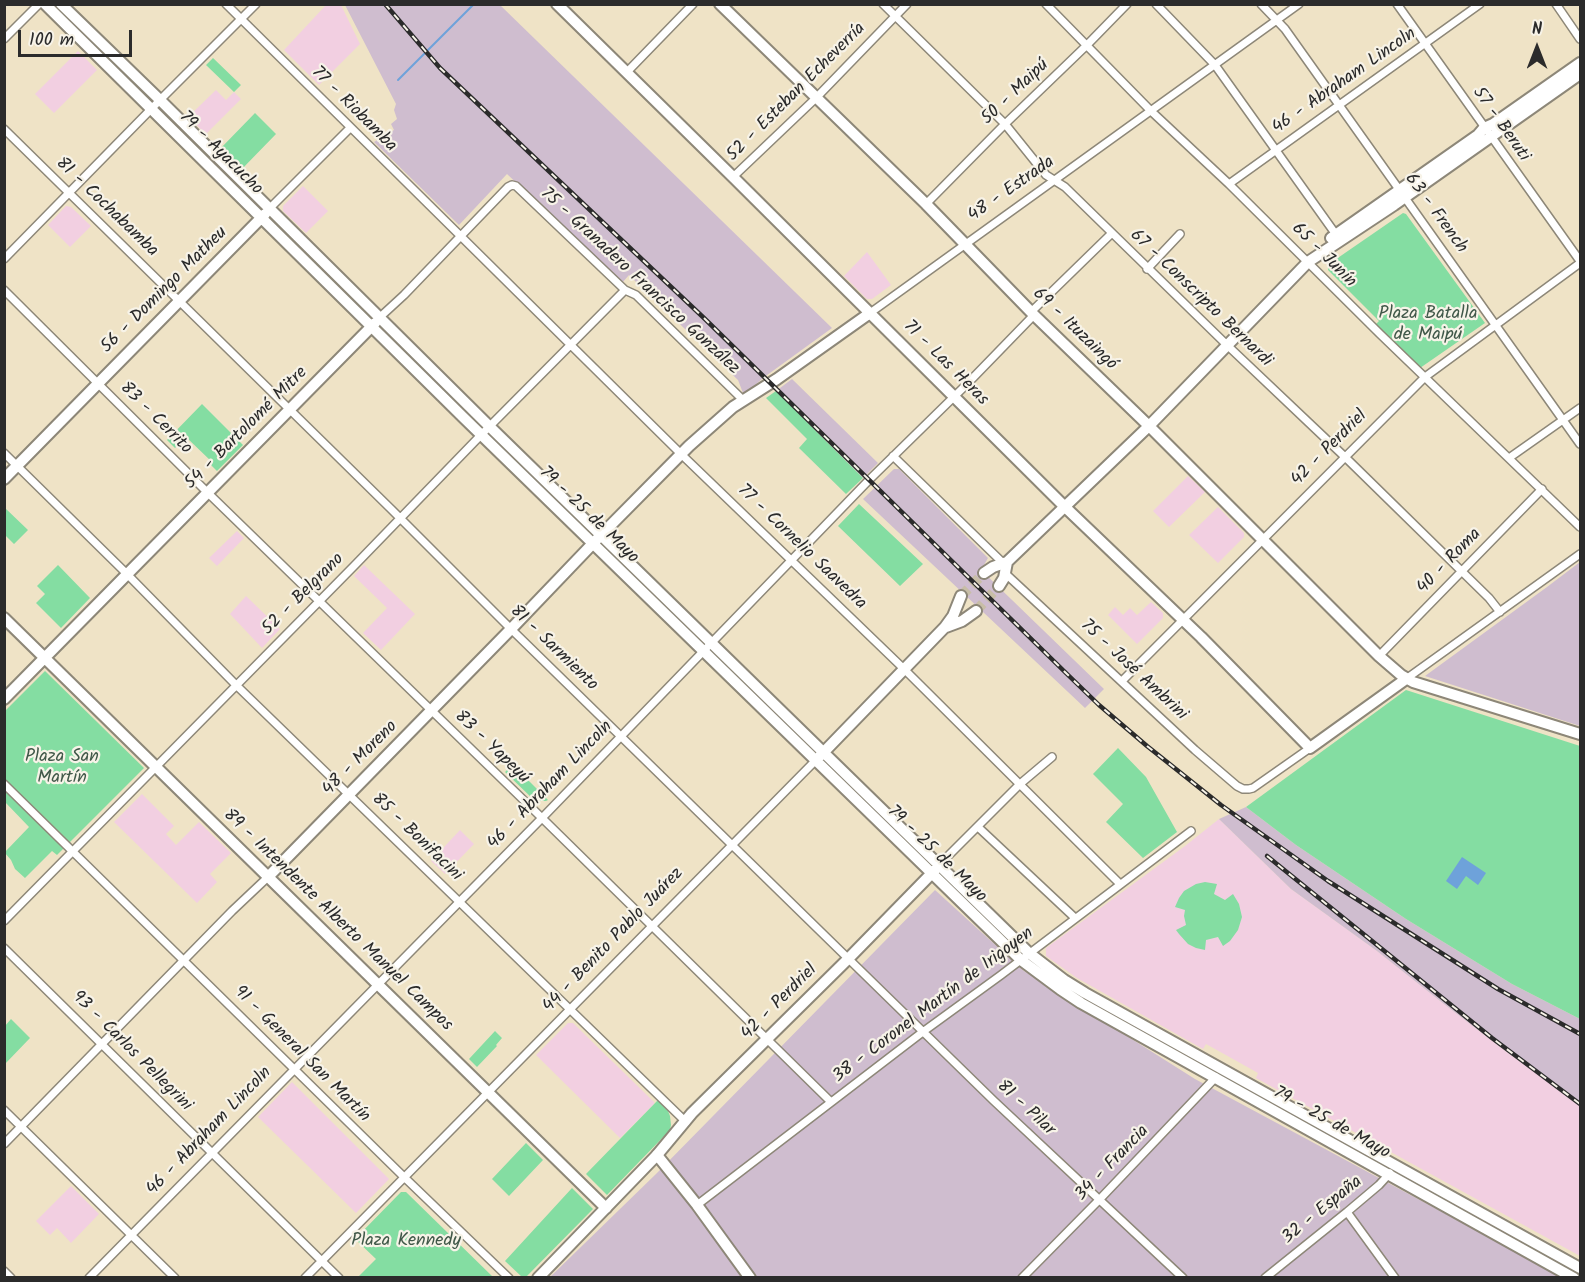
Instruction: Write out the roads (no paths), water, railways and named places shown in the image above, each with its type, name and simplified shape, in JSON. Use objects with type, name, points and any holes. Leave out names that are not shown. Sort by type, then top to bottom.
[{"type":"street","points":[[4,39],[39,4]]},
{"type":"street","name":"79 - Ayacucho","points":[[45,4],[371,327]]},
{"type":"street","name":"79 - Ayacucho","points":[[61,4],[380,318]]},
{"type":"street","name":"77 - Riobamba","points":[[226,4],[460,235]]},
{"type":"street","points":[[4,259],[256,4]]},
{"type":"street","name":"71 - Las Heras","points":[[557,4],[1310,748]]},
{"type":"street","points":[[627,72],[693,4]]},
{"type":"street","name":"69 - Ituzaingó","points":[[720,4],[926,204],[1379,656],[1406,679]]},
{"type":"street","name":"67 - Conscripto Bernardi","points":[[883,4],[1005,124],[1046,175],[1065,187],[1147,269],[1489,598],[1500,612]]},
{"type":"street","name":"52 - Esteban Echeverría","points":[[733,177],[816,98],[907,4]]},
{"type":"street","name":"65 - Junín","points":[[1046,4],[1151,111],[1581,527]]},
{"type":"street","name":"50 - Maipú","points":[[926,204],[1126,4]]},
{"type":"street","points":[[1156,4],[1215,65],[1338,237]]},
{"type":"street","name":"63 - French","points":[[1261,4],[1278,21],[1581,444]]},
{"type":"street","name":"48 - Estrada","points":[[743,400],[777,379],[870,313],[1299,4]]},
{"type":"street","name":"57 - Beruti","points":[[1397,4],[1581,262]]},
{"type":"street","name":"46 - Abraham Lincoln","points":[[1229,184],[1480,4]]},
{"type":"street","points":[[1556,4],[1581,39]]},
{"type":"street","points":[[1487,132],[1493,124],[1581,63]]},
{"type":"street","points":[[999,586],[1004,578],[1005,566],[1064,506],[1149,426],[1308,262],[1338,237],[1401,194],[1478,135],[1487,132],[1581,74]]},
{"type":"street","name":"56 - Domingo Matheu","points":[[4,479],[350,128]]},
{"type":"street","name":"81 - Cochabamba","points":[[4,129],[290,409]]},
{"type":"street","name":"54 - Bartolomé Mitre","points":[[4,699],[404,295],[460,235],[508,187],[516,186]]},
{"type":"street","name":"75 - Granadero Francisco González","points":[[516,186],[625,290],[636,295],[743,400]]},
{"type":"street","name":"46 - Abraham Lincoln","points":[[89,1278],[542,818],[1111,234]]},
{"type":"street","points":[[1147,269],[1180,234]]},
{"type":"street","name":"77 - Cornelio Saavedra","points":[[460,235],[681,454],[904,669],[1120,884]]},
{"type":"street","name":"42 - Perdriel","points":[[1122,681],[1425,377],[1581,262]]},
{"type":"street","name":"83 - Cerrito","points":[[4,290],[207,493]]},
{"type":"street","name":"52 - Belgrano","points":[[4,921],[625,290]]},
{"type":"street","name":"79 - 25 de Mayo","points":[[380,318],[592,543],[816,760],[935,869],[1060,989],[1081,1003],[1574,1278]]},
{"type":"street","name":"79 - 25 de Mayo","points":[[371,327],[601,535],[824,752],[935,869]]},
{"type":"street","name":"48 - Moreno","points":[[4,1144],[350,794],[592,543],[681,454],[743,400]]},
{"type":"street","points":[[1509,458],[1581,408]]},
{"type":"street","name":"81 - Sarmiento","points":[[290,409],[511,629],[848,958]]},
{"type":"street","name":"85 - Bonifacini","points":[[4,453],[236,685],[460,900],[686,1122]]},
{"type":"street","name":"75 - José Ambrini","points":[[893,456],[1005,566],[1007,575],[1195,750],[1237,786],[1244,789],[1253,788],[1310,748]]},
{"type":"street","name":"40 - Roma","points":[[1379,656],[1542,489]]},
{"type":"street","name":"83 - Yapeyú","points":[[207,493],[831,1102]]},
{"type":"street","points":[[1310,748],[1581,554]]},
{"type":"street","points":[[984,573],[993,567],[1005,566]]},
{"type":"street","name":"44 - Benito Pablo Juárez","points":[[305,1278],[945,627],[953,616],[961,596]]},
{"type":"street","name":"44 - Benito Pablo Juárez","points":[[945,627],[962,621],[976,611]]},
{"type":"street","name":"89 - Intendente Alberto Manuel Campos","points":[[4,618],[606,1208]]},
{"type":"street","points":[[1406,679],[1581,734]]},
{"type":"street","name":"42 - Perdriel","points":[[538,1278],[657,1155],[692,1113],[1020,784],[1052,757]]},
{"type":"street","name":"91 - General San Martín","points":[[4,784],[509,1278]]},
{"type":"street","points":[[978,827],[1075,918]]},
{"type":"street","name":"38 - Coronel Martín de Irigoyen","points":[[697,1205],[1191,831]]},
{"type":"street","name":"93 - Carlos Pellegrini","points":[[4,948],[339,1278]]},
{"type":"street","name":"79 - 25 de Mayo","points":[[1025,957],[1085,993],[1581,1268]]},
{"type":"street","name":"81 - Pilar","points":[[848,958],[994,1101],[1183,1278]]},
{"type":"street","name":"34 - Francia","points":[[1022,1278],[1222,1069]]},
{"type":"street","points":[[4,1110],[175,1278]]},
{"type":"street","points":[[657,1155],[750,1278]]},
{"type":"street","name":"32 - España","points":[[1265,1278],[1347,1212],[1398,1167]]},
{"type":"street","points":[[1347,1212],[1395,1278]]},
{"type":"street","points":[[4,1271],[11,1278]]},
{"type":"water","points":[[1462,857],[1486,873],[1478,885],[1466,876],[1457,889],[1446,881]]},
{"type":"waterway","points":[[398,80],[474,4]]},
{"type":"tunnel","points":[[961,596],[984,573]]},
{"type":"tunnel","points":[[976,611],[999,586]]},
{"type":"railway","points":[[385,4],[440,68],[705,319],[1099,705],[1221,805],[1328,881],[1498,989],[1580,1034]]},
{"type":"railway","points":[[1267,856],[1492,1038],[1580,1104]]},
{"type":"park label","name":"Plaza Batalla de Maipú","points":[[1428,325]]},
{"type":"park label","name":"Plaza San Martín","points":[[62,768]]},
{"type":"park label","name":"Plaza Kennedy","points":[[406,1242]]}]
